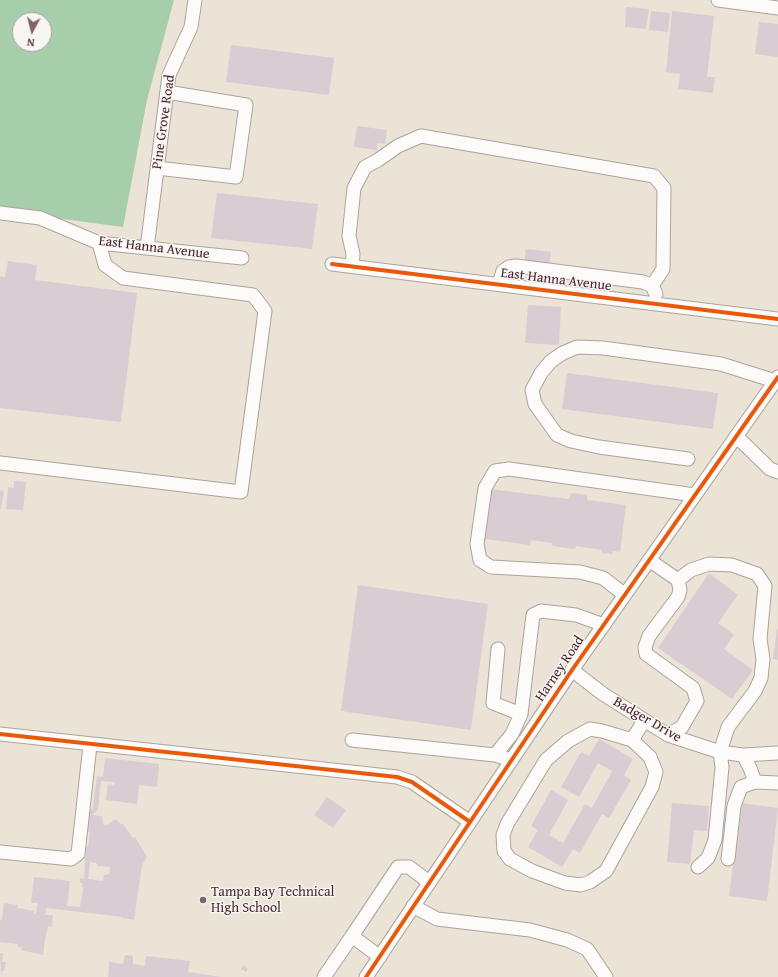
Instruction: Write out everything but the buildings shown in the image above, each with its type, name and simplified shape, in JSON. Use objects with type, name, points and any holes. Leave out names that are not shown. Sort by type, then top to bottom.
[{"type":"street","name":"Pine Grove Road","points":[[147,248],[169,75],[191,27],[195,0]]},
{"type":"street","points":[[718,0],[778,8]]},
{"type":"street","points":[[157,168],[236,177],[246,105],[167,92]]},
{"type":"street","points":[[352,266],[353,254],[349,236],[354,188],[365,167],[398,146],[421,136],[654,176],[664,188],[663,269],[652,286]]},
{"type":"street","name":"East Hanna Avenue","points":[[0,213],[40,218],[99,243],[242,258]]},
{"type":"street","points":[[0,463],[240,492],[265,311],[253,295],[123,278],[105,265],[99,243]]},
{"type":"street","name":"East Hanna Avenue","points":[[332,264],[778,318]]},
{"type":"street","points":[[499,284],[500,276],[509,267],[516,266],[638,281],[652,286],[656,292],[657,304]]},
{"type":"street","points":[[688,459],[599,447],[571,441],[557,435],[535,404],[532,390],[541,372],[551,361],[563,353],[577,347],[603,348],[720,364],[776,379]]},
{"type":"street","name":"Harney Road","points":[[366,977],[572,670],[776,379]]},
{"type":"street","points":[[736,436],[770,469],[778,472]]},
{"type":"street","points":[[625,595],[603,578],[580,572],[491,567],[480,560],[477,544],[485,488],[495,471],[509,469],[695,495]]},
{"type":"street","points":[[649,560],[678,580],[680,590],[678,597],[649,636],[645,647],[646,654],[693,688],[697,701],[682,727],[668,735]]},
{"type":"street","points":[[678,580],[691,570],[710,564],[732,565],[757,574],[765,586],[760,639],[763,659],[761,678],[755,691],[728,728],[720,752],[722,767],[715,840],[708,858],[698,867]]},
{"type":"street","points":[[495,755],[512,734],[521,714],[533,615],[542,611],[576,615],[604,625]]},
{"type":"street","points":[[498,648],[493,703],[521,714]]},
{"type":"street","name":"Badger Drive","points":[[572,670],[603,694],[668,735],[720,752],[743,755],[778,753]]},
{"type":"street","points":[[632,740],[644,721]]},
{"type":"street","points":[[590,729],[632,740],[650,757],[656,772],[652,787],[606,871],[590,882],[581,885],[565,883],[532,871],[510,859],[504,851],[503,835],[507,824],[546,760],[568,741],[590,729]]},
{"type":"street","points":[[0,734],[90,745],[396,777],[412,782],[470,822]]},
{"type":"street","points":[[352,740],[495,755],[512,760]]},
{"type":"street","points":[[0,852],[71,860],[78,854],[90,745]]},
{"type":"street","points":[[743,755],[755,782]]},
{"type":"street","points":[[728,859],[734,806],[742,787],[755,782],[778,783]]},
{"type":"street","points":[[324,977],[398,867],[409,867],[429,882]]},
{"type":"street","points":[[413,906],[437,919],[530,930],[567,940],[587,949],[606,977]]},
{"type":"street","points":[[352,936],[380,956]]},
{"type":"green space","points":[[0,0],[174,0],[147,100],[123,227],[56,218],[0,207]]},
{"type":"cycle path","points":[[332,264],[778,319]]},
{"type":"cycle path","points":[[366,977],[572,670],[778,377]]},
{"type":"cycle path","points":[[0,734],[397,777],[412,782],[470,822]]},
{"type":"place","name":"Tampa Bay Technical High School","points":[[203,900]]}]
